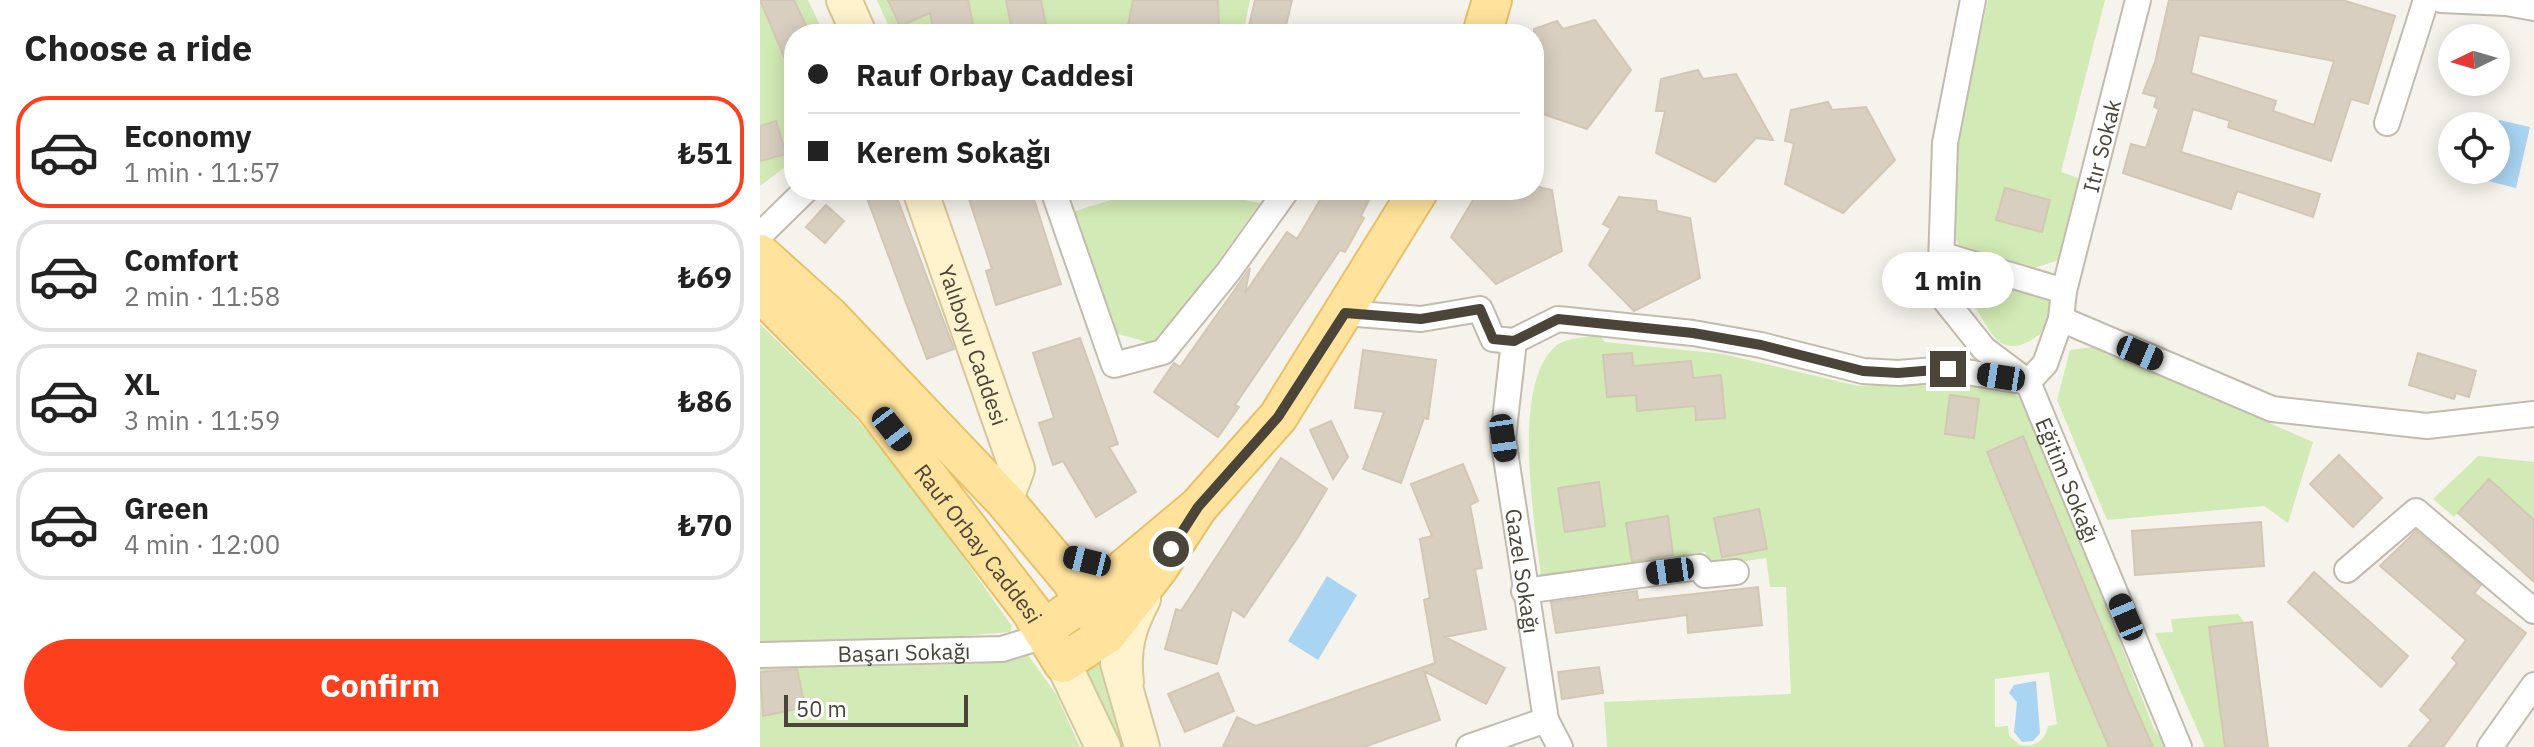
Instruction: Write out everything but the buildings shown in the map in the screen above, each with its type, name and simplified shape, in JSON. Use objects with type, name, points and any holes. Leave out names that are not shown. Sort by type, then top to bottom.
[{"type":"main road","points":[[1485,24],[1492,0]]},
{"type":"main road","points":[[1063,663],[1107,634],[1152,559],[1278,417],[1413,200]]},
{"type":"main road","name":"Rauf Orbay Caddesi","points":[[760,254],[829,316],[1005,501],[1085,600],[1107,634]]},
{"type":"main road","name":"Rauf Orbay Caddesi","points":[[760,292],[874,406],[1043,630],[1063,663]]},
{"type":"main road","points":[[1038,541],[1061,555],[1087,561],[1152,559]]},
{"type":"main road","points":[[1043,630],[1152,559]]},
{"type":"street","points":[[844,0],[855,24]]},
{"type":"street","points":[[1973,0],[1945,143],[1940,294],[1984,349],[2028,382]]},
{"type":"street","name":"Itır Sokak","points":[[2028,382],[2045,364],[2061,319],[2064,291],[2138,0]]},
{"type":"street","points":[[2387,123],[2426,0]]},
{"type":"street","points":[[2441,0],[2506,3],[2534,8]]},
{"type":"street","points":[[760,235],[796,200]]},
{"type":"street","name":"Yalıboyu Caddesi","points":[[923,200],[1017,469],[1005,501]]},
{"type":"street","points":[[1056,200],[1114,365],[1163,352],[1228,272],[1280,200]]},
{"type":"street","points":[[1943,255],[2064,291]]},
{"type":"street","points":[[1345,313],[1421,319],[1480,309],[1493,339],[1514,341],[1558,319],[1693,333],[1761,345],[1863,371],[1898,373],[1948,369],[2028,382]]},
{"type":"street","points":[[2061,319],[2272,409],[2427,426],[2534,414]]},
{"type":"street","name":"Gazel Sokağı","points":[[1514,341],[1503,438],[1546,720],[1560,747]]},
{"type":"street","name":"Eğitim Sokağı","points":[[2028,382],[2179,747]]},
{"type":"street","points":[[2347,570],[2416,511],[2534,611]]},
{"type":"street","points":[[1126,682],[1122,653],[1152,559]]},
{"type":"street","points":[[1524,591],[1699,567],[1705,575],[1736,572]]},
{"type":"street","name":"Başarı Sokağı","points":[[760,655],[1002,649],[1028,641],[1043,630]]},
{"type":"street","name":"Rauf Orbay Caddesi","points":[[1107,634],[1126,682],[1142,747]]},
{"type":"street","name":"Rauf Orbay Caddesi","points":[[1063,663],[1103,747]]},
{"type":"street","points":[[2490,747],[2534,685]]},
{"type":"street","points":[[1469,747],[1546,720]]},
{"type":"green space","points":[[760,0],[808,0],[819,24],[784,24],[784,168],[760,186]]},
{"type":"green space","points":[[877,0],[1250,0],[1245,24],[888,24]]},
{"type":"green space","points":[[1988,0],[2105,0],[2061,172],[2081,179],[2059,260],[2034,268],[1959,245],[1955,238],[1954,157]]},
{"type":"green space","points":[[1111,200],[1245,200],[1260,203],[1164,336],[1150,343],[1108,331],[1069,213]]},
{"type":"green space","points":[[1969,269],[2053,300],[2055,322],[2034,338],[2018,345],[2006,345],[1987,327],[1959,282]]},
{"type":"green space","points":[[760,324],[852,414],[911,484],[1012,626],[1010,632],[892,642],[760,646]]},
{"type":"green space","points":[[1599,335],[1605,342],[1723,354],[1858,386],[1928,383],[2010,390],[2027,404],[2154,729],[2168,747],[1607,747],[1604,702],[1791,694],[1786,587],[1770,587],[1766,558],[1711,566],[1705,552],[1541,577],[1529,455],[1534,389],[1543,363],[1557,345]],"holes":[[[2049,672],[2057,724],[2048,726],[2039,742],[2026,745],[2020,745],[2009,736],[2008,726],[1995,727],[1995,679]]]},
{"type":"green space","points":[[2093,347],[2313,442],[2288,523],[2264,506],[2107,520],[2057,400],[2070,350]]},
{"type":"green space","points":[[2478,456],[2534,462],[2534,520],[2489,479],[2454,517],[2433,499]]},
{"type":"green space","points":[[2238,614],[2245,623],[2209,628],[2225,747],[2205,747],[2155,633],[2173,632],[2171,619]]},
{"type":"green space","points":[[1028,655],[1056,694],[1080,747],[760,747],[760,664],[797,659],[799,667],[976,664]]},
{"type":"green space","points":[[1101,659],[1131,747],[1122,747],[1085,668]]},
{"type":"water","points":[[2510,122],[2530,127],[2516,188],[2500,184],[2510,184]]},
{"type":"water","points":[[1327,576],[1357,595],[1318,660],[1288,641]]},
{"type":"water","points":[[2036,681],[2040,733],[2033,741],[2022,742],[2014,732],[2017,702],[2009,693],[2014,685]]},
{"type":"route","points":[[1171,549],[1198,507],[1278,417],[1345,313],[1421,319],[1480,309],[1493,339],[1514,341],[1558,319],[1693,333],[1761,345],[1863,371],[1898,373],[1948,369]]}]
